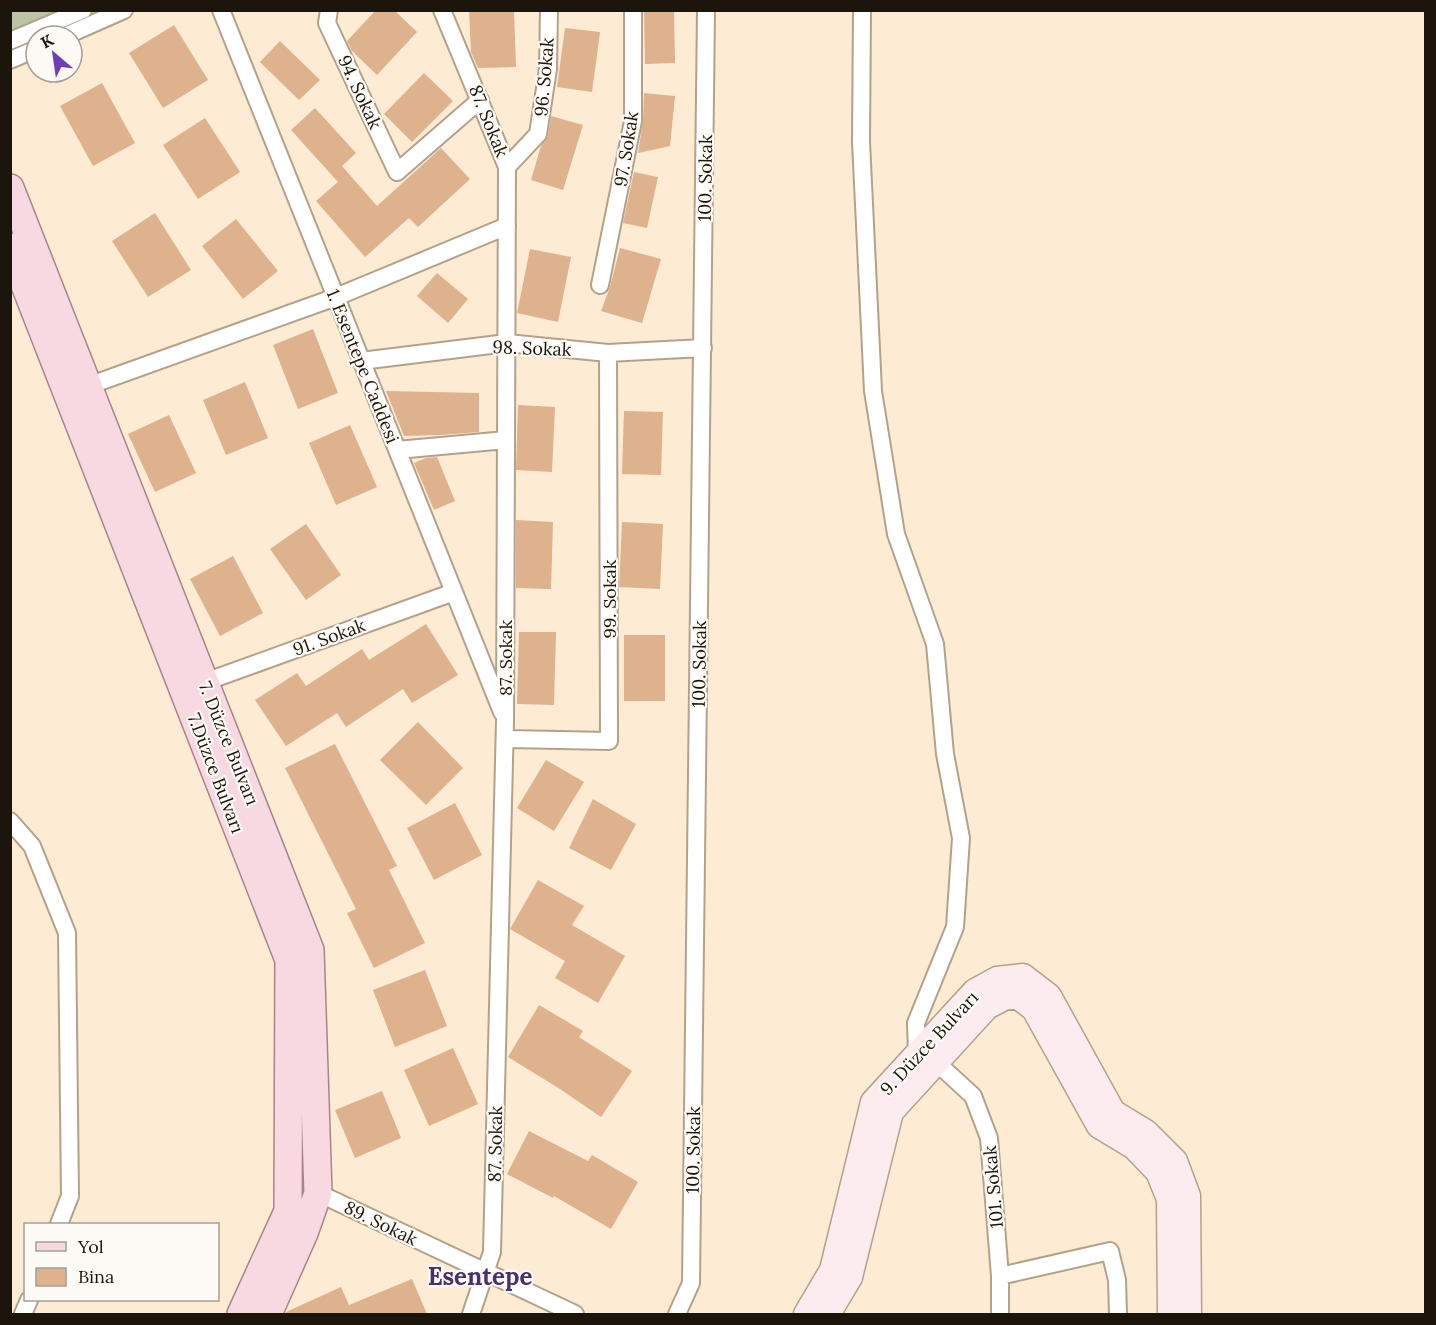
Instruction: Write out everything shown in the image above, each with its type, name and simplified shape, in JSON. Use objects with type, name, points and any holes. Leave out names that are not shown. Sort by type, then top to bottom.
[{"type":"main road","name":"7. Düzce Bulvarı","points":[[10,188],[310,950],[318,1193],[268,1314]]},
{"type":"main road","name":"7.Düzce Bulvarı","points":[[10,247],[289,960],[288,1211],[241,1314]]},
{"type":"main road","name":"9. Düzce Bulvarı","points":[[828,1314],[850,1277],[891,1112],[975,991],[998,979],[1023,976],[1049,996],[1113,1112],[1146,1132],[1175,1161],[1188,1196],[1189,1314]]},
{"type":"main road","name":"9. Düzce Bulvarı","points":[[806,1314],[831,1270],[873,1102],[987,1007],[1004,998],[1017,996],[1034,1009],[1099,1126],[1134,1147],[1158,1172],[1169,1199],[1170,1314]]},
{"type":"street","points":[[10,41],[83,10]]},
{"type":"street","points":[[84,28],[124,10]]},
{"type":"street","name":"1. Esentepe Caddesi","points":[[221,10],[505,722]]},
{"type":"street","name":"94. Sokak","points":[[329,10],[327,23],[397,172],[480,100]]},
{"type":"street","name":"87. Sokak","points":[[442,10],[507,167],[505,740],[492,1252],[471,1314]]},
{"type":"street","name":"96. Sokak","points":[[507,167],[538,134],[548,69],[549,10]]},
{"type":"street","name":"97. Sokak","points":[[600,285],[633,121],[633,10]]},
{"type":"street","name":"100. Sokak","points":[[677,1314],[691,1283],[706,10]]},
{"type":"street","points":[[862,10],[861,142],[873,391],[896,534],[935,644],[945,754],[961,838],[955,927],[916,1023],[927,1058]]},
{"type":"street","points":[[10,60],[24,54]]},
{"type":"street","points":[[88,386],[336,297],[507,226]]},
{"type":"street","name":"98. Sokak","points":[[361,361],[507,343],[608,352],[703,348]]},
{"type":"street","name":"99. Sokak","points":[[505,740],[609,741],[608,352]]},
{"type":"street","points":[[397,450],[506,440]]},
{"type":"street","name":"91. Sokak","points":[[205,682],[454,592]]},
{"type":"street","points":[[10,821],[32,846],[67,933],[70,1196],[59,1223]]},
{"type":"street","name":"101. Sokak","points":[[927,1058],[973,1096],[989,1138],[1000,1276],[1000,1314]]},
{"type":"street","name":"89. Sokak","points":[[318,1193],[575,1314]]},
{"type":"street","points":[[1000,1276],[1110,1251],[1117,1280],[1118,1314]]},
{"type":"green space","points":[[11,11],[71,11],[40,24],[24,24],[24,31],[11,36]]},
{"type":"building","points":[[376,10],[394,10],[417,32],[377,75],[352,51],[347,41]]},
{"type":"building","points":[[469,10],[514,10],[516,67],[478,68],[471,52]]},
{"type":"building","points":[[644,10],[674,10],[675,63],[645,64]]},
{"type":"building","points":[[174,25],[208,80],[163,108],[129,53]]},
{"type":"building","points":[[565,28],[600,32],[592,92],[557,87]]},
{"type":"building","points":[[280,41],[320,80],[299,100],[260,62]]},
{"type":"building","points":[[424,73],[453,101],[412,142],[384,114]]},
{"type":"building","points":[[102,83],[135,143],[93,166],[60,106]]},
{"type":"building","points":[[644,93],[675,96],[670,146],[638,153],[643,121]]},
{"type":"building","points":[[315,108],[356,153],[342,166],[377,206],[441,148],[470,179],[418,227],[409,218],[365,257],[316,201],[338,182],[291,130]]},
{"type":"building","points":[[551,116],[583,125],[563,190],[531,180],[541,146],[548,136]]},
{"type":"building","points":[[205,118],[240,172],[198,199],[163,145]]},
{"type":"building","points":[[634,172],[658,177],[647,228],[623,223]]},
{"type":"building","points":[[155,213],[191,270],[148,297],[112,241]]},
{"type":"building","points":[[236,219],[278,271],[243,299],[202,246]]},
{"type":"building","points":[[620,248],[661,259],[642,323],[601,311]]},
{"type":"building","points":[[530,249],[571,257],[558,322],[517,313]]},
{"type":"building","points":[[437,273],[468,299],[448,323],[417,296]]},
{"type":"building","points":[[313,329],[338,393],[298,409],[273,345]]},
{"type":"building","points":[[245,382],[268,438],[226,455],[203,400]]},
{"type":"building","points":[[386,391],[479,393],[479,432],[404,436]]},
{"type":"building","points":[[518,405],[555,407],[552,472],[516,470]]},
{"type":"building","points":[[624,411],[663,412],[661,475],[622,474]]},
{"type":"building","points":[[169,415],[196,473],[155,492],[128,434]]},
{"type":"building","points":[[350,425],[377,487],[336,505],[309,443]]},
{"type":"building","points":[[437,457],[455,501],[434,510],[414,463],[426,458]]},
{"type":"building","points":[[516,520],[553,522],[551,589],[516,588]]},
{"type":"building","points":[[622,522],[663,524],[660,589],[619,587]]},
{"type":"building","points":[[306,524],[341,575],[306,600],[270,549]]},
{"type":"building","points":[[233,556],[263,613],[220,636],[190,579]]},
{"type":"building","points":[[426,624],[458,675],[412,703],[403,689],[346,727],[337,713],[286,746],[255,700],[297,673],[306,686],[362,649],[369,660]]},
{"type":"building","points":[[519,632],[556,632],[554,705],[517,704]]},
{"type":"building","points":[[624,635],[665,635],[665,701],[624,701]]},
{"type":"building","points":[[418,722],[463,768],[426,805],[380,760]]},
{"type":"building","points":[[335,744],[397,866],[389,870],[425,943],[374,968],[347,913],[356,909],[285,768]]},
{"type":"building","points":[[546,760],[584,782],[554,831],[517,808]]},
{"type":"building","points":[[593,799],[636,824],[611,870],[569,848]]},
{"type":"building","points":[[455,803],[482,855],[434,880],[407,828]]},
{"type":"building","points":[[538,880],[584,906],[572,925],[625,956],[598,1003],[555,978],[565,961],[510,929]]},
{"type":"building","points":[[425,970],[447,1026],[395,1047],[373,990]]},
{"type":"building","points":[[539,1005],[583,1031],[579,1037],[632,1071],[601,1117],[508,1057]]},
{"type":"building","points":[[453,1048],[478,1104],[429,1126],[404,1070]]},
{"type":"building","points":[[382,1091],[401,1138],[355,1158],[335,1110]]},
{"type":"building","points":[[529,1131],[588,1161],[592,1155],[638,1182],[611,1229],[554,1196],[553,1198],[507,1174]]},
{"type":"building","points":[[412,1279],[427,1314],[285,1314],[341,1287],[349,1305]]},
{"type":"district","name":"Esentepe","points":[[480,1276]]}]
